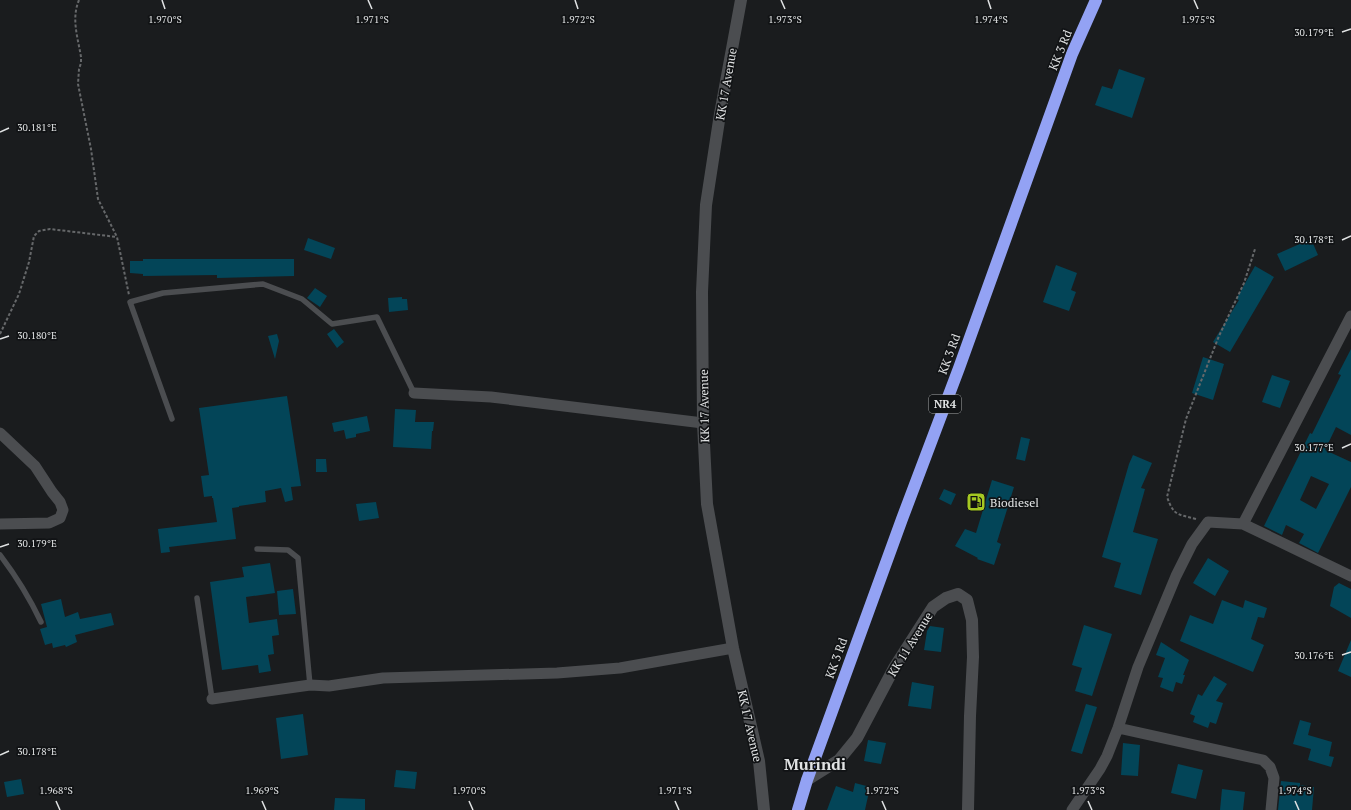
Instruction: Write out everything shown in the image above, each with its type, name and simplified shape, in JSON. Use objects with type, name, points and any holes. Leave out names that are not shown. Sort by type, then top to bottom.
[{"type":"highway","name":"KK 3 Rd","points":[[798,810],[807,780],[899,526],[959,368],[1072,54],[1096,0]]},
{"type":"street","name":"KK 17 Avenue","points":[[741,0],[720,114],[706,205],[702,292],[703,423],[707,504],[733,648],[759,761],[764,810]]},
{"type":"street","points":[[1243,524],[1351,316]]},
{"type":"street","points":[[414,393],[492,397],[703,423]]},
{"type":"street","points":[[0,433],[35,466],[60,502],[63,510],[60,518],[49,522],[0,524]]},
{"type":"street","points":[[1072,810],[1100,769],[1118,728],[1138,667],[1176,576],[1192,544],[1208,522],[1243,524],[1351,574]]},
{"type":"street","name":"KK 11 Avenue","points":[[807,780],[839,760],[857,738],[894,668],[933,608],[946,598],[958,594],[967,600],[972,620],[973,657],[968,810]]},
{"type":"street","points":[[212,699],[310,685],[328,686],[383,678],[557,673],[620,668],[733,648]]},
{"type":"street","points":[[1118,728],[1263,760],[1270,767],[1274,778],[1271,810]]},
{"type":"lane","points":[[172,418],[130,302],[163,293],[263,284],[302,299],[332,324],[377,317],[414,393]]},
{"type":"lane","points":[[257,549],[288,550],[298,558],[310,685]]},
{"type":"lane","points":[[0,555],[12,570],[33,605],[41,622]]},
{"type":"lane","points":[[197,598],[212,699]]},
{"type":"path","points":[[79,0],[75,9],[75,19],[81,57],[81,63],[78,69],[79,90],[91,149],[98,199],[118,237],[130,302]]},
{"type":"path","points":[[0,334],[19,294],[29,262],[34,236],[39,231],[50,229],[118,237]]},
{"type":"path","points":[[1208,522],[1177,514],[1172,509],[1167,497],[1186,419],[1218,336],[1244,283],[1255,250]]},
{"type":"building","points":[[1119,69],[1145,78],[1132,118],[1095,105],[1102,86],[1112,89]]},
{"type":"building","points":[[308,238],[335,248],[331,259],[304,250]]},
{"type":"building","points":[[1311,239],[1318,255],[1285,271],[1277,254]]},
{"type":"building","points":[[143,259],[294,259],[294,276],[217,278],[217,275],[143,276],[143,274],[130,273],[130,261],[143,261]]},
{"type":"building","points":[[1056,265],[1077,273],[1071,290],[1076,292],[1069,311],[1043,302]]},
{"type":"building","points":[[1255,266],[1274,277],[1230,352],[1213,342],[1239,300],[1236,299]]},
{"type":"building","points":[[315,288],[327,296],[320,307],[307,298]]},
{"type":"building","points":[[402,297],[402,299],[407,299],[408,310],[389,312],[388,298]]},
{"type":"building","points":[[334,329],[344,342],[337,348],[327,334]]},
{"type":"building","points":[[277,334],[279,341],[275,359],[268,336]]},
{"type":"building","points":[[1351,349],[1351,435],[1336,427],[1325,450],[1351,462],[1351,487],[1318,553],[1299,543],[1304,534],[1286,525],[1282,535],[1264,526],[1310,433],[1312,434],[1341,375],[1338,374]],"holes":[[[1311,476],[1329,484],[1316,509],[1300,500]]]},
{"type":"building","points":[[1203,357],[1224,364],[1213,400],[1192,393]]},
{"type":"building","points":[[1272,375],[1290,381],[1280,408],[1262,402]]},
{"type":"building","points":[[287,396],[301,486],[291,487],[293,500],[285,502],[281,488],[265,491],[266,502],[232,508],[236,539],[169,547],[170,552],[161,553],[158,529],[217,522],[212,496],[204,497],[201,476],[209,475],[199,408]]},
{"type":"building","points":[[395,409],[416,410],[415,422],[434,422],[431,449],[393,447]]},
{"type":"building","points":[[367,416],[370,431],[356,434],[356,437],[346,439],[344,430],[334,432],[332,423]]},
{"type":"building","points":[[1021,437],[1030,439],[1025,461],[1016,459]]},
{"type":"building","points":[[1133,455],[1152,463],[1141,488],[1145,489],[1133,532],[1158,539],[1141,595],[1114,587],[1121,563],[1102,557],[1129,464]]},
{"type":"building","points":[[316,459],[326,459],[327,472],[316,472]]},
{"type":"building","points":[[992,480],[1014,487],[997,542],[1001,544],[994,565],[977,559],[978,558],[955,546],[965,529],[976,533]]},
{"type":"building","points":[[944,489],[956,494],[951,505],[939,499]]},
{"type":"building","points":[[376,502],[379,518],[359,521],[356,504]]},
{"type":"building","points":[[1208,558],[1229,571],[1215,596],[1193,583]]},
{"type":"building","points":[[270,563],[275,593],[246,597],[249,623],[277,619],[279,635],[272,636],[274,654],[268,655],[271,671],[259,673],[258,665],[222,670],[210,582],[244,577],[242,567]]},
{"type":"building","points":[[1339,583],[1351,589],[1351,618],[1330,606],[1334,587]]},
{"type":"building","points":[[293,589],[296,614],[279,615],[277,591]]},
{"type":"building","points":[[61,599],[65,617],[78,612],[80,619],[111,613],[114,625],[75,635],[77,642],[66,647],[65,645],[53,648],[52,643],[45,645],[40,629],[47,627],[41,604]]},
{"type":"building","points":[[1222,600],[1243,608],[1245,600],[1267,608],[1264,618],[1258,617],[1251,639],[1264,645],[1253,672],[1180,641],[1190,615],[1213,624]]},
{"type":"building","points":[[1084,625],[1112,634],[1092,696],[1075,691],[1082,668],[1072,665]]},
{"type":"building","points":[[930,626],[944,628],[941,652],[924,650],[927,631]]},
{"type":"building","points":[[1351,640],[1351,677],[1338,671]]},
{"type":"building","points":[[1161,642],[1189,660],[1183,675],[1185,675],[1182,684],[1176,682],[1173,692],[1160,687],[1163,678],[1158,677],[1165,658],[1156,655]]},
{"type":"building","points":[[1214,676],[1227,684],[1216,701],[1223,703],[1216,724],[1210,722],[1208,728],[1193,722],[1195,716],[1190,714],[1198,694],[1202,696]]},
{"type":"building","points":[[912,682],[934,686],[931,709],[908,706]]},
{"type":"building","points":[[1086,704],[1097,707],[1082,754],[1071,751]]},
{"type":"building","points":[[303,714],[308,755],[281,759],[276,718]]},
{"type":"building","points":[[1300,720],[1311,723],[1308,735],[1332,742],[1329,756],[1334,757],[1331,767],[1308,760],[1311,749],[1293,744]]},
{"type":"building","points":[[868,740],[886,743],[881,764],[864,761]]},
{"type":"building","points":[[1123,743],[1140,745],[1138,776],[1121,775]]},
{"type":"building","points":[[1178,764],[1203,770],[1196,799],[1171,793]]},
{"type":"building","points":[[396,770],[417,772],[415,789],[394,787]]},
{"type":"building","points":[[21,779],[24,794],[7,797],[4,782]]},
{"type":"building","points":[[1281,781],[1300,783],[1300,785],[1314,787],[1312,810],[1278,810]]},
{"type":"building","points":[[855,783],[870,787],[865,810],[827,810],[836,786],[853,792]]},
{"type":"building","points":[[1222,789],[1245,792],[1243,810],[1220,810]]},
{"type":"building","points":[[335,798],[365,799],[365,810],[334,810]]},
{"type":"place","name":"Biodiesel","points":[[976,502]]},
{"type":"district","name":"Murindi","points":[[815,764]]}]
